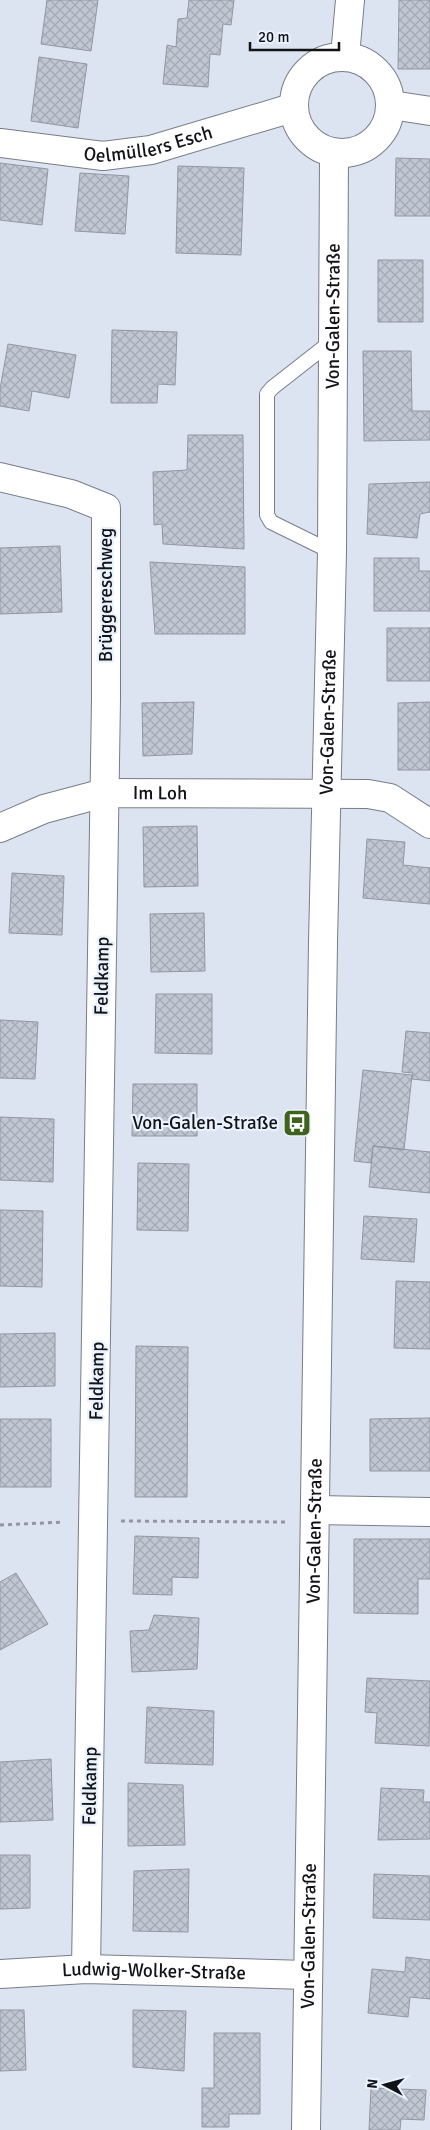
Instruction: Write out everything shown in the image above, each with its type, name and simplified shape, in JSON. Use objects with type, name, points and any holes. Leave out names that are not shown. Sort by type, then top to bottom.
[{"type":"street","points":[[345,56],[350,0]]},
{"type":"street","points":[[345,56],[368,63],[385,81],[391,104],[383,132],[362,150],[334,154],[313,146],[299,129],[292,108],[298,83],[314,64],[345,56]]},
{"type":"street","points":[[391,104],[430,111]]},
{"type":"street","name":"Oelmüllers Esch","points":[[0,143],[103,156],[151,150],[292,108]]},
{"type":"street","name":"Von-Galen-Straße","points":[[306,2130],[307,1975],[332,552],[334,154]]},
{"type":"street","name":"Brüggereschweg","points":[[0,476],[71,494],[106,508],[104,793]]},
{"type":"street","name":"Im Loh","points":[[0,828],[44,808],[104,793],[368,794],[390,798],[430,824]]},
{"type":"street","name":"Feldkamp","points":[[86,1969],[95,1521],[104,793]]},
{"type":"street","points":[[315,1516],[430,1512]]},
{"type":"street","name":"Ludwig-Wolker-Straße","points":[[0,1974],[86,1969],[307,1975]]},
{"type":"lane","points":[[332,341],[267,394],[267,515],[271,522],[332,552]]},
{"type":"path","points":[[0,1525],[315,1516]]},
{"type":"building","points":[[47,0],[98,0],[91,51],[41,44]]},
{"type":"building","points":[[189,0],[234,0],[231,25],[223,24],[220,55],[210,54],[208,87],[163,84],[167,45],[176,47],[178,19],[187,18]]},
{"type":"building","points":[[399,0],[430,0],[430,69],[398,69]]},
{"type":"building","points":[[39,57],[87,64],[78,128],[31,121]]},
{"type":"building","points":[[396,158],[430,159],[430,216],[395,216]]},
{"type":"building","points":[[0,163],[48,169],[42,225],[0,220]]},
{"type":"building","points":[[178,166],[244,168],[241,255],[176,253]]},
{"type":"building","points":[[80,173],[129,176],[125,234],[75,231]]},
{"type":"building","points":[[378,260],[423,260],[423,322],[378,322]]},
{"type":"building","points":[[112,330],[177,332],[175,385],[158,384],[157,403],[111,403]]},
{"type":"building","points":[[8,344],[76,355],[69,398],[32,391],[29,411],[0,406],[0,389]]},
{"type":"building","points":[[363,351],[411,351],[412,411],[430,411],[430,440],[364,441]]},
{"type":"building","points":[[188,435],[243,435],[244,549],[163,544],[162,524],[154,525],[153,472],[187,470]]},
{"type":"building","points":[[430,482],[430,512],[420,514],[417,538],[367,534],[369,484]]},
{"type":"building","points":[[60,546],[62,612],[0,614],[0,548]]},
{"type":"building","points":[[374,558],[419,558],[419,571],[430,571],[430,611],[374,611]]},
{"type":"building","points":[[150,562],[245,567],[245,634],[155,634]]},
{"type":"building","points":[[387,628],[430,628],[430,681],[387,681]]},
{"type":"building","points":[[194,702],[192,754],[143,756],[142,703]]},
{"type":"building","points":[[430,702],[430,770],[398,770],[398,703]]},
{"type":"building","points":[[197,826],[198,886],[144,887],[143,827]]},
{"type":"building","points":[[367,839],[405,842],[403,865],[430,868],[430,904],[363,898]]},
{"type":"building","points":[[12,873],[64,876],[62,935],[9,933]]},
{"type":"building","points":[[204,913],[205,971],[151,972],[150,914]]},
{"type":"building","points":[[156,994],[212,994],[212,1054],[155,1053]]},
{"type":"building","points":[[0,1020],[38,1022],[35,1079],[0,1078]]},
{"type":"building","points":[[406,1031],[430,1033],[430,1081],[412,1079],[413,1073],[402,1072]]},
{"type":"building","points":[[363,1070],[412,1075],[404,1150],[373,1146],[371,1163],[354,1161]]},
{"type":"building","points":[[133,1084],[197,1084],[197,1136],[132,1136]]},
{"type":"building","points":[[0,1117],[54,1119],[53,1182],[0,1180]]},
{"type":"building","points":[[373,1146],[430,1152],[430,1193],[369,1187]]},
{"type":"building","points":[[138,1163],[189,1164],[188,1231],[137,1230]]},
{"type":"building","points":[[0,1210],[43,1211],[42,1287],[0,1286]]},
{"type":"building","points":[[364,1216],[417,1219],[414,1262],[361,1259]]},
{"type":"building","points":[[396,1281],[430,1282],[430,1349],[394,1348]]},
{"type":"building","points":[[55,1333],[55,1386],[0,1387],[0,1334]]},
{"type":"building","points":[[136,1346],[188,1347],[187,1497],[135,1497]]},
{"type":"building","points":[[430,1418],[430,1471],[370,1471],[370,1419]]},
{"type":"building","points":[[0,1419],[51,1419],[51,1487],[0,1487]]},
{"type":"building","points":[[135,1536],[199,1538],[198,1578],[172,1577],[172,1595],[133,1594]]},
{"type":"building","points":[[354,1539],[430,1539],[430,1579],[418,1579],[418,1614],[354,1613]]},
{"type":"building","points":[[16,1573],[48,1624],[0,1650],[0,1582]]},
{"type":"building","points":[[154,1615],[199,1618],[197,1669],[132,1672],[130,1631],[149,1630]]},
{"type":"building","points":[[367,1678],[430,1681],[429,1746],[375,1743],[377,1713],[365,1712]]},
{"type":"building","points":[[147,1707],[214,1711],[213,1765],[145,1763]]},
{"type":"building","points":[[51,1759],[53,1820],[0,1822],[0,1762]]},
{"type":"building","points":[[128,1783],[183,1785],[185,1845],[128,1846]]},
{"type":"building","points":[[381,1788],[424,1790],[423,1802],[430,1802],[430,1839],[378,1840]]},
{"type":"building","points":[[0,1855],[30,1855],[30,1908],[0,1909]]},
{"type":"building","points":[[189,1869],[188,1932],[133,1931],[134,1871]]},
{"type":"building","points":[[374,1874],[430,1876],[430,1920],[373,1918]]},
{"type":"building","points":[[406,1957],[430,1960],[430,1999],[410,1997],[408,2017],[368,2013],[372,1969],[405,1972]]},
{"type":"building","points":[[0,2010],[24,2010],[26,2070],[0,2071]]},
{"type":"building","points":[[133,2010],[186,2011],[184,2071],[133,2067]]},
{"type":"building","points":[[214,2033],[260,2033],[260,2114],[229,2114],[229,2127],[202,2127],[202,2088],[214,2088]]},
{"type":"building","points":[[371,2088],[426,2090],[424,2120],[401,2119],[400,2130],[369,2130]]},
{"type":"place","name":"Von-Galen-Straße","points":[[297,1123]]}]
